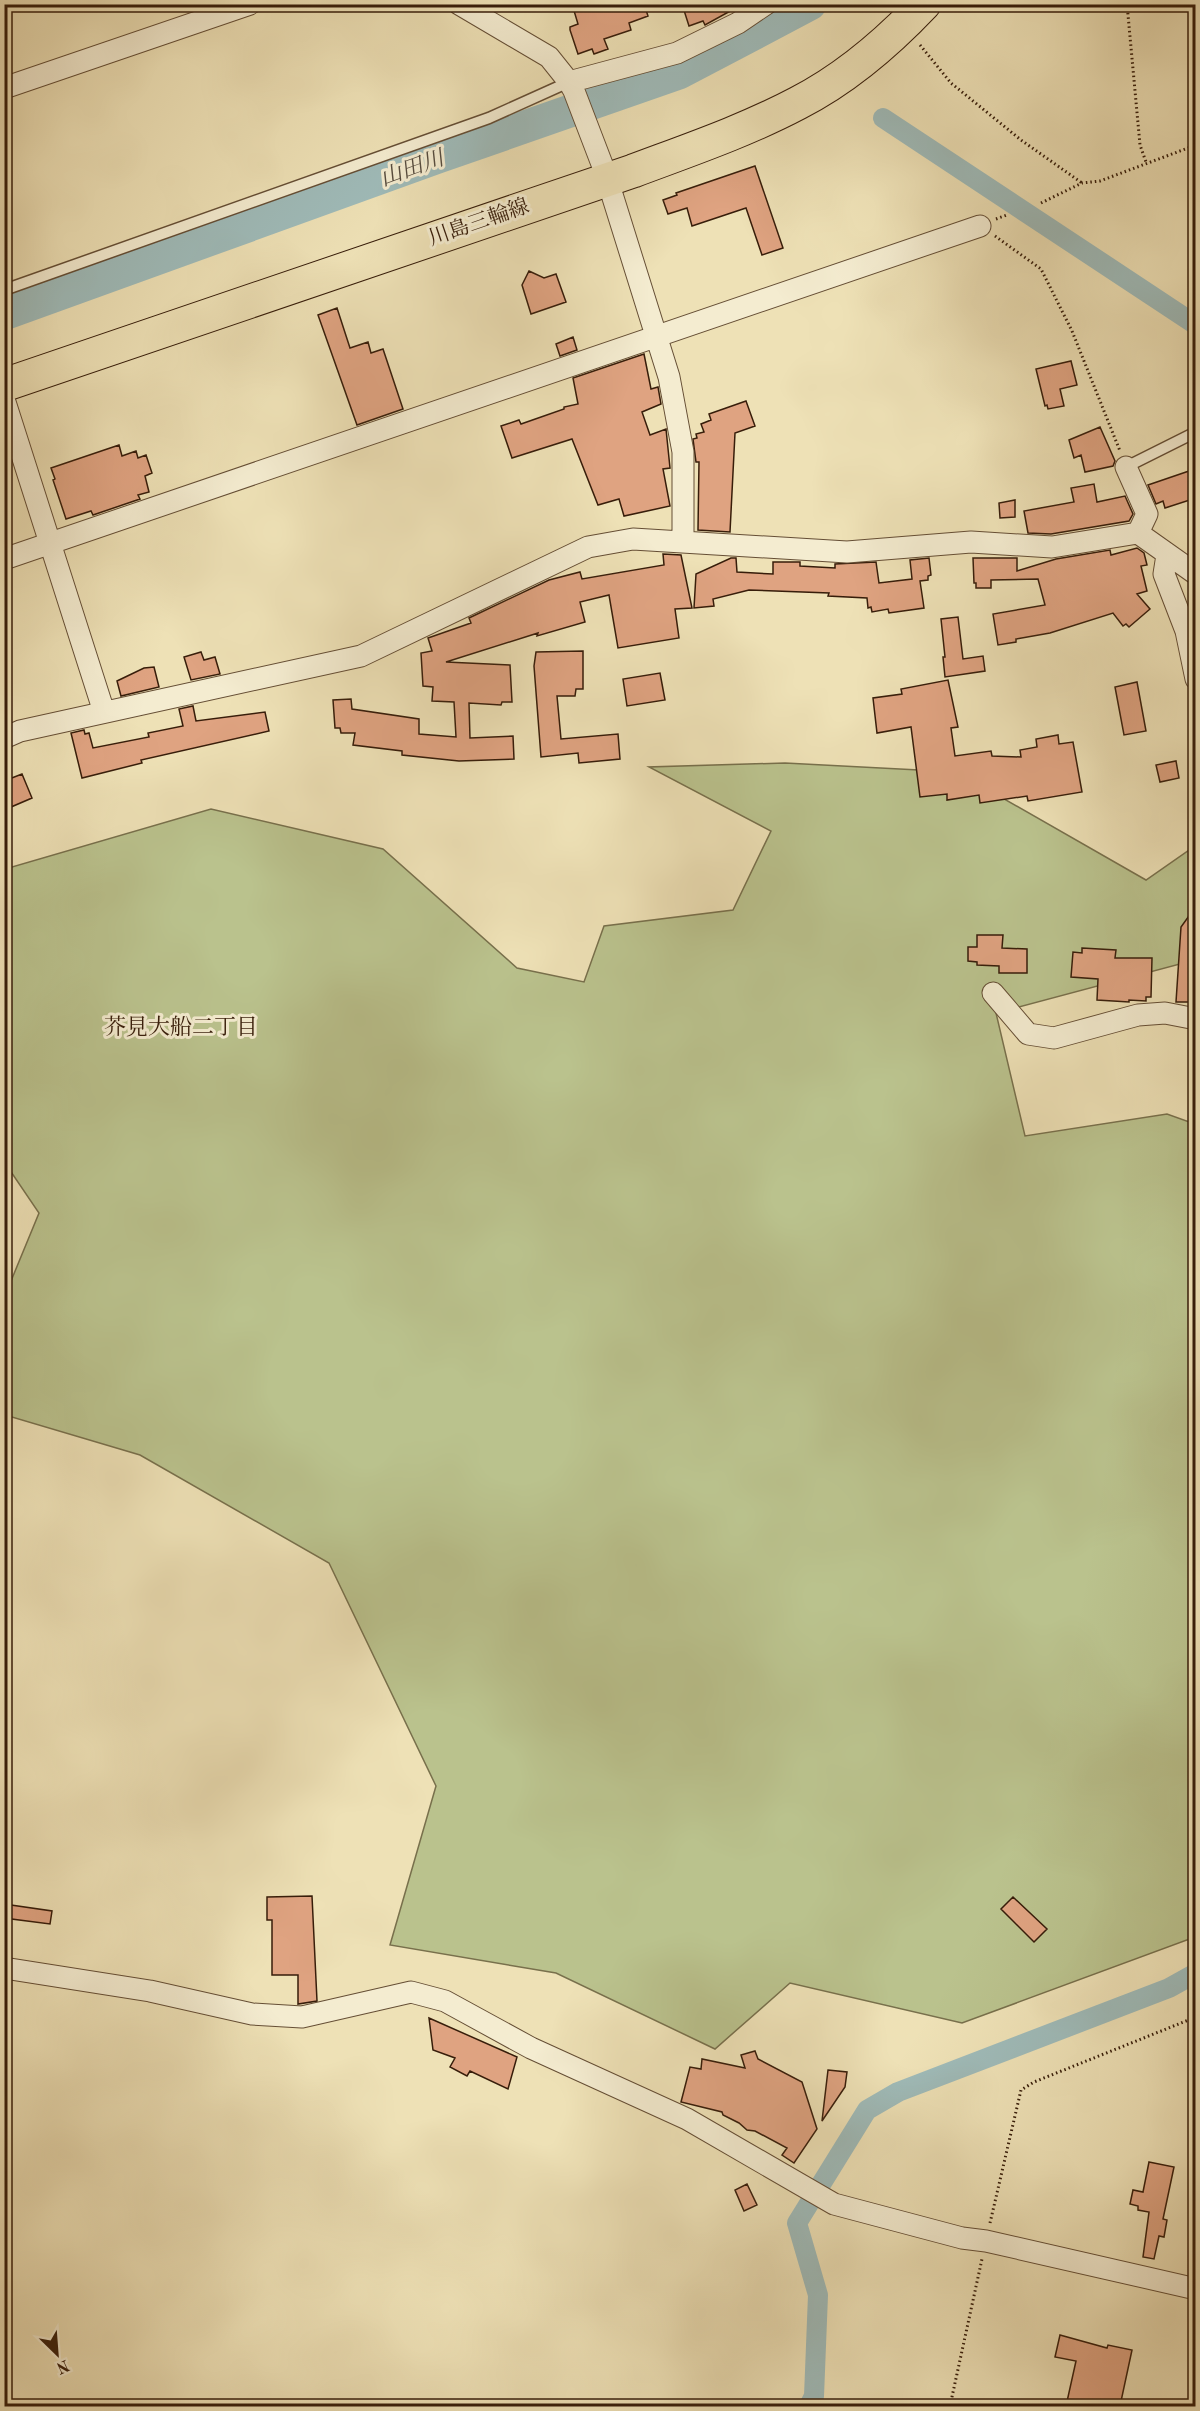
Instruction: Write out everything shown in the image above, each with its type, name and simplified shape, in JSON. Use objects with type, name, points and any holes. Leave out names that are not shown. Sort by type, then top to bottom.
[{"type":"main road","name":"川島三輪線","points":[[4,385],[736,133],[800,103],[850,70],[914,15]]},
{"type":"street","points":[[4,88],[250,4]]},
{"type":"street","points":[[459,4],[549,57],[572,87],[606,176],[669,377],[683,452],[683,542]]},
{"type":"street","points":[[572,87],[677,53],[738,23],[766,4]]},
{"type":"street","points":[[4,559],[980,226]]},
{"type":"street","points":[[4,399],[104,712]]},
{"type":"street","points":[[1126,466],[1147,514],[1138,533]]},
{"type":"street","points":[[4,738],[20,731],[361,656],[588,546],[633,538],[847,552],[971,542],[1052,547],[1138,533],[1196,574]]},
{"type":"street","points":[[1167,555],[1164,574],[1186,631],[1196,679]]},
{"type":"street","points":[[993,993],[1028,1034],[1054,1038],[1138,1015],[1165,1013],[1196,1019]]},
{"type":"street","points":[[4,1968],[150,1991],[252,2014],[302,2017],[411,1992],[445,2001],[531,2048],[687,2119],[834,2204],[962,2238],[986,2241],[1196,2289]]},
{"type":"lane","points":[[4,290],[572,87]]},
{"type":"lane","points":[[1126,466],[1196,432]]},
{"type":"path","points":[[1127,4],[1140,145],[1146,162]]},
{"type":"path","points":[[914,15],[951,83],[1021,140],[1082,183]]},
{"type":"path","points":[[1041,203],[1082,183],[1100,181],[1196,145]]},
{"type":"path","points":[[980,226],[1041,269],[1072,331],[1126,466]]},
{"type":"path","points":[[950,2406],[1021,2090],[1034,2082],[1196,2017]]},
{"type":"green space","points":[[785,763],[957,772],[1146,880],[1195,846],[1195,960],[996,1013],[1025,1136],[1167,1114],[1195,1124],[1195,1937],[962,2023],[790,1983],[715,2049],[556,1973],[390,1945],[436,1786],[329,1563],[140,1455],[5,1415],[4,1298],[39,1213],[5,1163],[5,869],[211,809],[383,849],[517,968],[584,982],[604,926],[733,910],[771,831],[649,767]]},
{"type":"building","points":[[572,4],[644,4],[648,16],[629,23],[631,30],[604,39],[608,49],[594,54],[592,49],[578,54],[570,30],[570,27],[578,24]]},
{"type":"building","points":[[682,4],[743,4],[705,25],[703,21],[689,26]]},
{"type":"building","points":[[755,166],[783,248],[762,255],[746,208],[692,226],[687,208],[668,214],[663,200],[677,195],[676,193]]},
{"type":"building","points":[[529,271],[544,278],[556,274],[566,302],[531,314],[522,285]]},
{"type":"building","points":[[337,308],[350,348],[368,342],[371,353],[383,349],[403,409],[357,425],[318,315]]},
{"type":"building","points":[[573,337],[577,350],[560,356],[556,344]]},
{"type":"building","points":[[644,354],[651,389],[658,387],[661,404],[642,412],[650,435],[666,429],[670,468],[663,469],[670,506],[624,516],[619,499],[598,505],[572,439],[512,458],[501,426],[519,420],[521,424],[564,409],[564,407],[578,404],[573,378]]},
{"type":"building","points":[[1071,361],[1077,385],[1060,389],[1064,406],[1048,409],[1047,405],[1045,406],[1036,369]]},
{"type":"building","points":[[746,401],[755,426],[735,433],[730,532],[698,530],[699,462],[696,462],[693,439],[697,438],[696,434],[704,432],[701,424],[711,420],[709,414]]},
{"type":"building","points":[[1100,427],[1115,461],[1113,466],[1085,472],[1081,455],[1074,458],[1069,440]]},
{"type":"building","points":[[119,445],[122,456],[136,451],[138,458],[146,455],[152,473],[145,476],[149,492],[138,495],[140,499],[93,515],[91,511],[66,519],[51,468]]},
{"type":"building","points":[[1189,471],[1191,477],[1196,476],[1196,498],[1165,508],[1163,501],[1156,504],[1148,485]]},
{"type":"building","points":[[1094,484],[1097,502],[1125,496],[1133,514],[1129,521],[1051,534],[1028,533],[1024,511],[1074,502],[1071,488]]},
{"type":"building","points":[[1015,500],[1015,517],[1000,518],[999,503]]},
{"type":"building","points":[[1137,548],[1144,553],[1147,565],[1141,566],[1147,591],[1137,594],[1150,609],[1129,627],[1126,624],[1123,626],[1113,613],[1050,633],[998,645],[993,614],[1045,605],[1038,579],[991,580],[991,588],[976,588],[973,558],[1017,558],[1017,571],[1056,559],[1110,550],[1111,555]]},
{"type":"building","points":[[663,554],[681,555],[692,608],[675,609],[679,638],[618,648],[609,595],[580,602],[585,622],[537,636],[538,633],[446,662],[510,665],[512,702],[502,702],[501,705],[469,703],[470,738],[513,736],[514,759],[459,761],[402,755],[402,751],[353,745],[355,733],[341,733],[340,728],[335,728],[333,700],[351,699],[352,709],[419,719],[419,734],[456,737],[454,702],[432,701],[433,687],[423,686],[421,653],[432,651],[428,638],[471,623],[469,618],[549,580],[580,572],[582,579],[664,565]]},
{"type":"building","points":[[731,558],[736,558],[737,572],[773,574],[773,562],[800,562],[800,566],[835,568],[835,564],[876,562],[879,583],[912,579],[910,560],[929,558],[931,575],[928,576],[928,580],[920,581],[924,608],[889,613],[888,609],[872,612],[871,607],[868,608],[867,598],[828,596],[829,593],[749,590],[713,599],[714,606],[694,608],[696,574]]},
{"type":"building","points":[[958,617],[963,659],[983,656],[985,671],[945,677],[941,619]]},
{"type":"building","points":[[583,651],[583,689],[576,689],[575,696],[557,696],[561,739],[618,734],[620,759],[579,763],[578,753],[541,757],[534,666],[536,652]]},
{"type":"building","points":[[201,652],[204,660],[215,657],[220,674],[191,680],[184,657]]},
{"type":"building","points":[[154,667],[159,687],[121,696],[117,681],[144,668]]},
{"type":"building","points":[[660,673],[665,700],[627,706],[623,679]]},
{"type":"building","points":[[948,680],[958,727],[951,728],[955,756],[991,751],[992,756],[1021,757],[1020,750],[1037,747],[1036,739],[1058,735],[1059,744],[1073,742],[1082,792],[1028,801],[1027,796],[980,803],[979,795],[947,800],[947,794],[920,797],[911,727],[877,733],[873,698],[902,694],[901,689]]},
{"type":"building","points":[[1137,682],[1146,731],[1124,735],[1115,687]]},
{"type":"building","points":[[193,706],[196,721],[265,712],[269,731],[141,760],[142,763],[82,778],[71,733],[84,730],[85,734],[89,733],[93,748],[149,737],[148,733],[183,726],[179,709]]},
{"type":"building","points":[[1176,761],[1179,778],[1160,782],[1156,765]]},
{"type":"building","points":[[22,774],[32,798],[4,810],[4,781]]},
{"type":"building","points":[[1196,906],[1196,1002],[1176,1002],[1181,927]]},
{"type":"building","points":[[977,935],[1003,935],[1002,948],[1027,949],[1027,973],[999,973],[999,966],[977,965],[977,962],[968,961],[968,947],[977,947]]},
{"type":"building","points":[[1082,948],[1116,950],[1115,958],[1152,958],[1151,997],[1146,997],[1146,1001],[1129,1000],[1129,1002],[1097,1000],[1098,979],[1071,977],[1073,952],[1082,953]]},
{"type":"building","points":[[312,1896],[317,2001],[298,2004],[298,1975],[272,1975],[272,1920],[267,1920],[267,1897]]},
{"type":"building","points":[[1013,1897],[1047,1929],[1034,1942],[1001,1909]]},
{"type":"building","points":[[4,1904],[52,1911],[50,1924],[4,1918]]},
{"type":"building","points":[[429,2018],[517,2057],[508,2089],[470,2071],[467,2076],[450,2067],[455,2058],[433,2050]]},
{"type":"building","points":[[755,2051],[758,2059],[802,2082],[817,2129],[794,2163],[782,2155],[787,2148],[755,2131],[747,2130],[723,2115],[722,2112],[681,2102],[690,2067],[701,2069],[702,2059],[745,2068],[741,2055]]},
{"type":"building","points":[[828,2070],[847,2072],[845,2087],[822,2121]]},
{"type":"building","points":[[1149,2162],[1174,2167],[1163,2219],[1167,2220],[1164,2237],[1159,2236],[1154,2259],[1143,2257],[1149,2212],[1138,2210],[1138,2206],[1130,2204],[1133,2190],[1143,2192]]},
{"type":"building","points":[[747,2184],[757,2205],[744,2211],[735,2190]]},
{"type":"building","points":[[1060,2335],[1107,2348],[1108,2345],[1132,2350],[1120,2406],[1083,2403],[1082,2406],[1066,2406],[1076,2361],[1055,2357]]},
{"type":"waterway","name":"山田川","points":[[4,314],[438,157],[679,73],[810,4]]},
{"type":"waterway","points":[[883,118],[1196,325]]},
{"type":"waterway","points":[[809,2406],[814,2396],[818,2295],[797,2223],[867,2110],[898,2092],[1169,1988],[1196,1973]]},
{"type":"district","name":"芥見大船二丁目","points":[[181,1028]]}]
